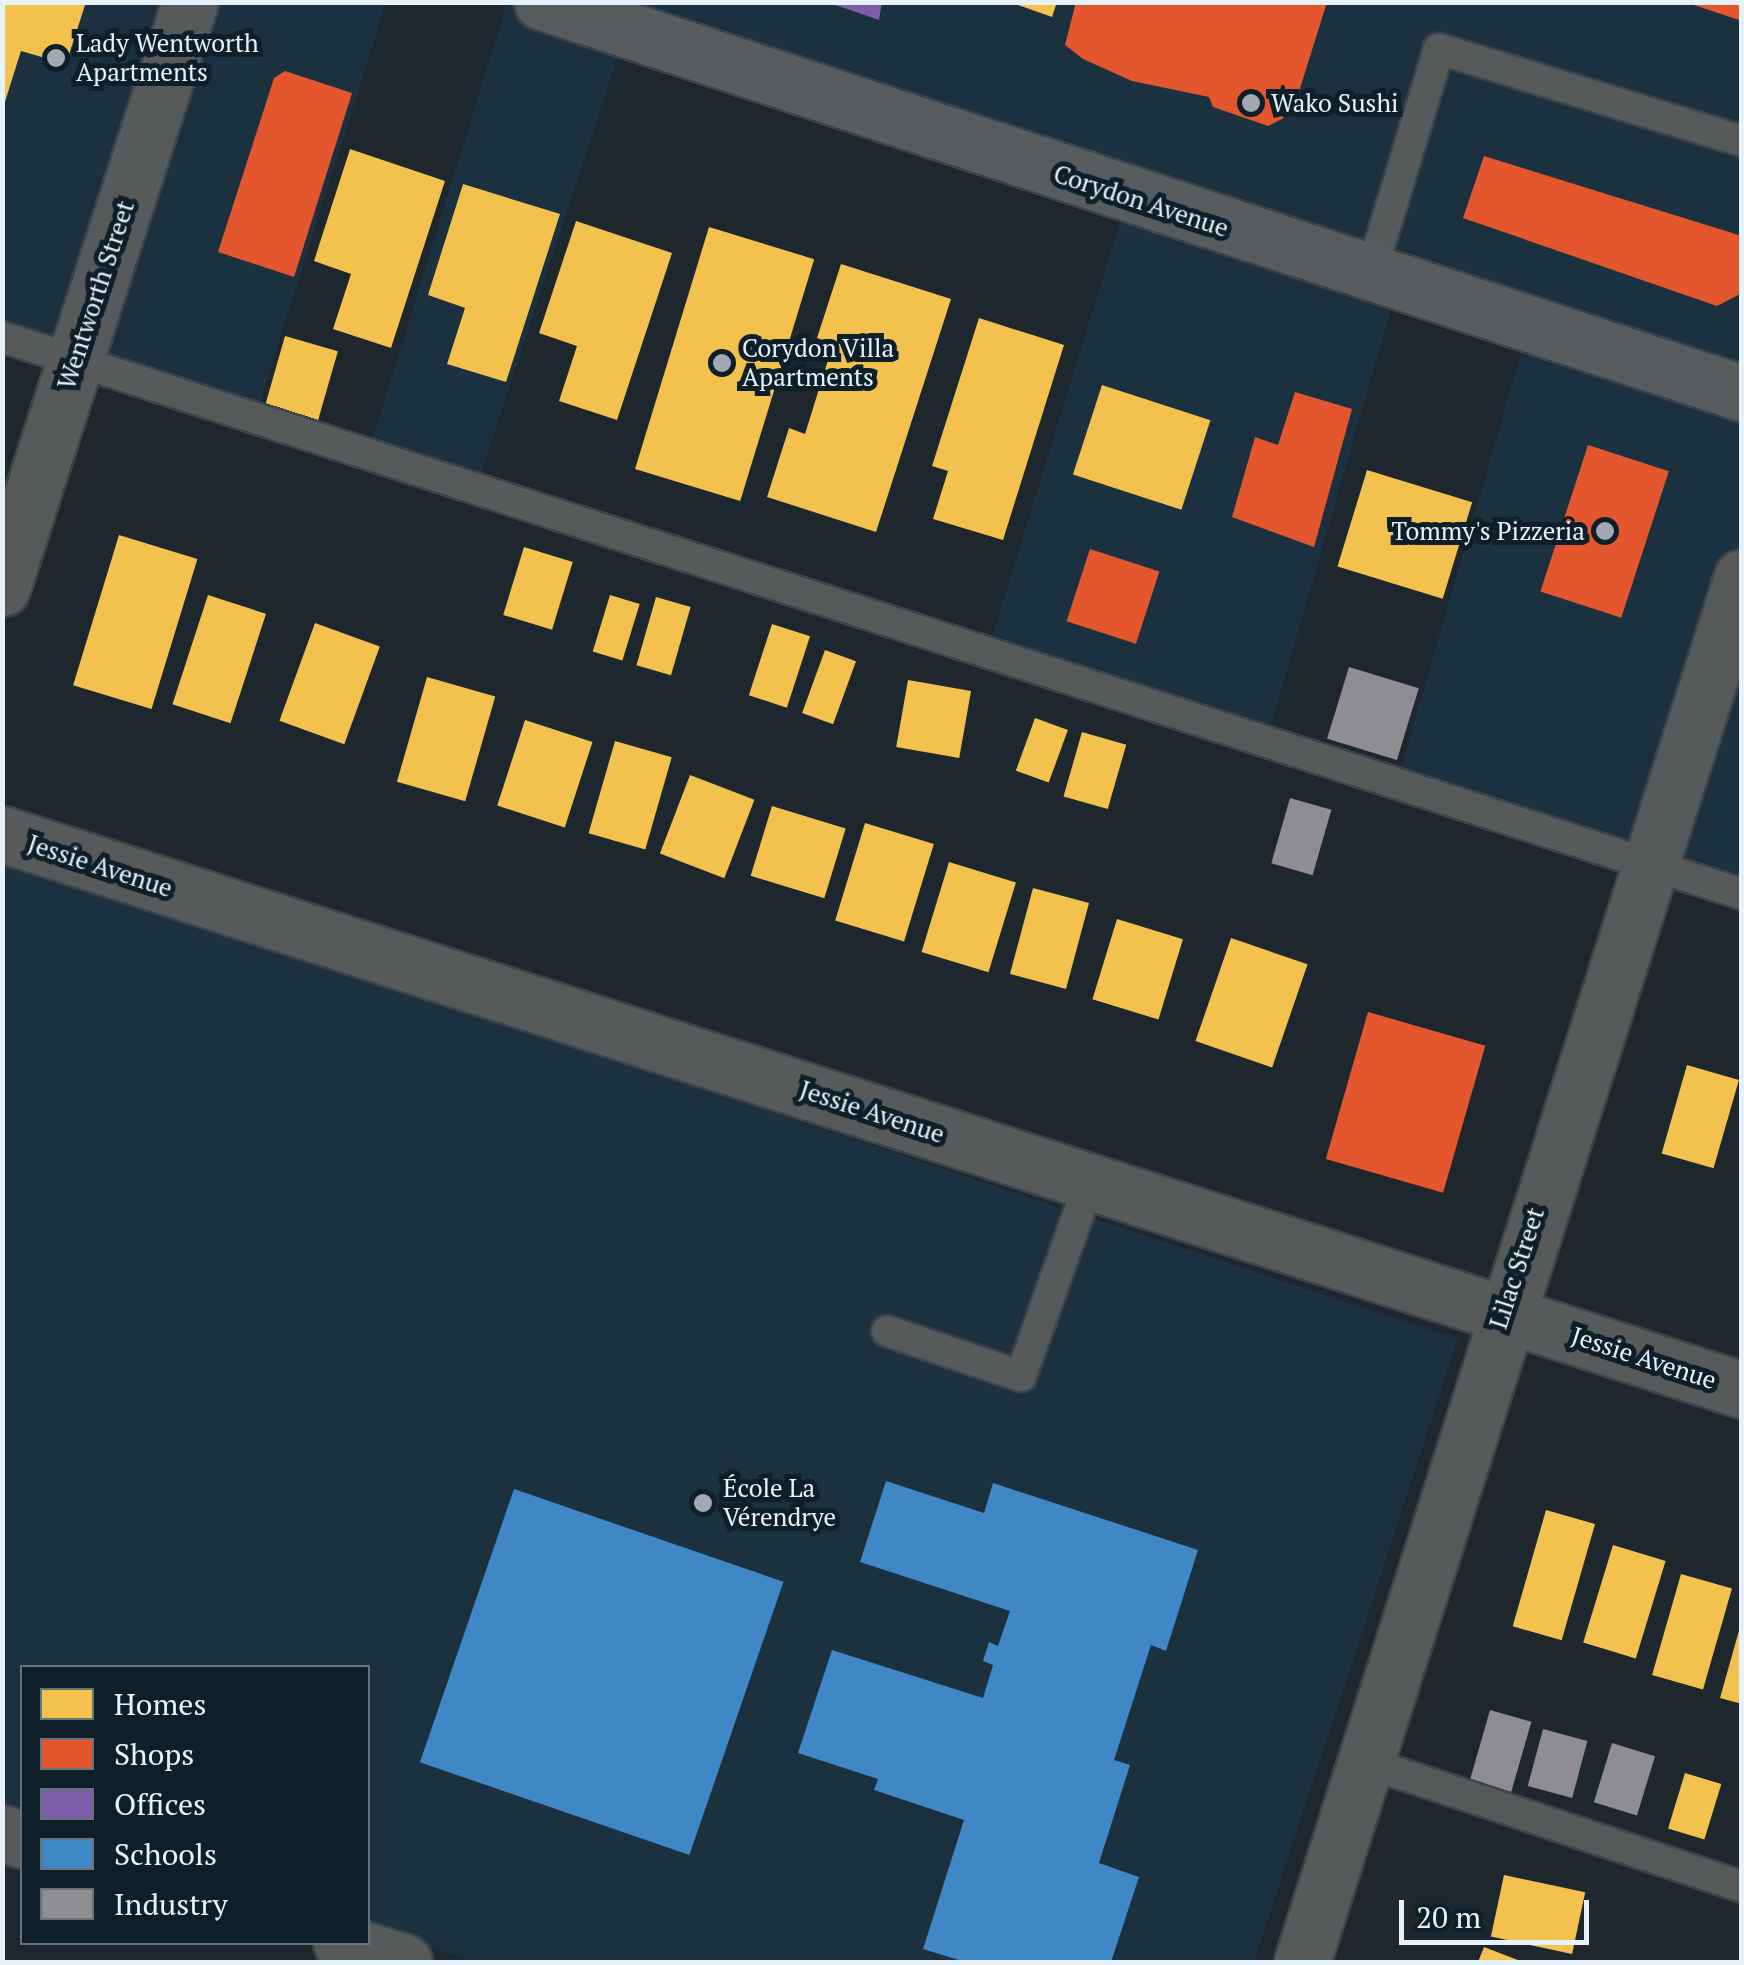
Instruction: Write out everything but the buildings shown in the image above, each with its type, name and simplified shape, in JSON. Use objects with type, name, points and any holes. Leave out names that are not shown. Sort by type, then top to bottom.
[{"type":"main road","name":"Corydon Avenue","points":[[542,2],[1370,276],[1742,394]]},
{"type":"street","name":"Wentworth Street","points":[[2,588],[190,2]]},
{"type":"street","name":"Lilac Street","points":[[1302,1962],[1502,1313],[1742,577]]},
{"type":"street","name":"Jessie Avenue","points":[[2,834],[1742,1390]]},
{"type":"street","points":[[351,1945],[404,1962]]},
{"type":"lane","points":[[1370,276],[1439,49],[1742,141]]},
{"type":"lane","points":[[2,337],[1742,894]]},
{"type":"lane","points":[[887,1331],[1021,1376],[1090,1181]]},
{"type":"lane","points":[[1366,1762],[1742,1887]]},
{"type":"shaded area","points":[[2,3],[386,3],[255,418],[3,337]]},
{"type":"shaded area","points":[[507,3],[1741,3],[1741,894],[1396,785],[1529,326],[1398,285],[1266,743],[987,654],[1128,196],[626,31],[476,489],[368,454]]},
{"type":"shaded area","name":"École La Vérendrye","points":[[3,858],[1458,1339],[1254,1962],[475,1962],[370,1928],[370,1665],[20,1665],[20,1812],[3,1807]]},
{"type":"place","name":"Lady Wentworth Apartments","points":[[56,58]]},
{"type":"place","name":"Wako Sushi","points":[[1251,103]]},
{"type":"place","name":"Corydon Villa Apartments","points":[[722,363]]},
{"type":"place","name":"Tommy's Pizzeria","points":[[1605,531]]},
{"type":"place","name":"École La Vérendrye","points":[[703,1503]]}]
